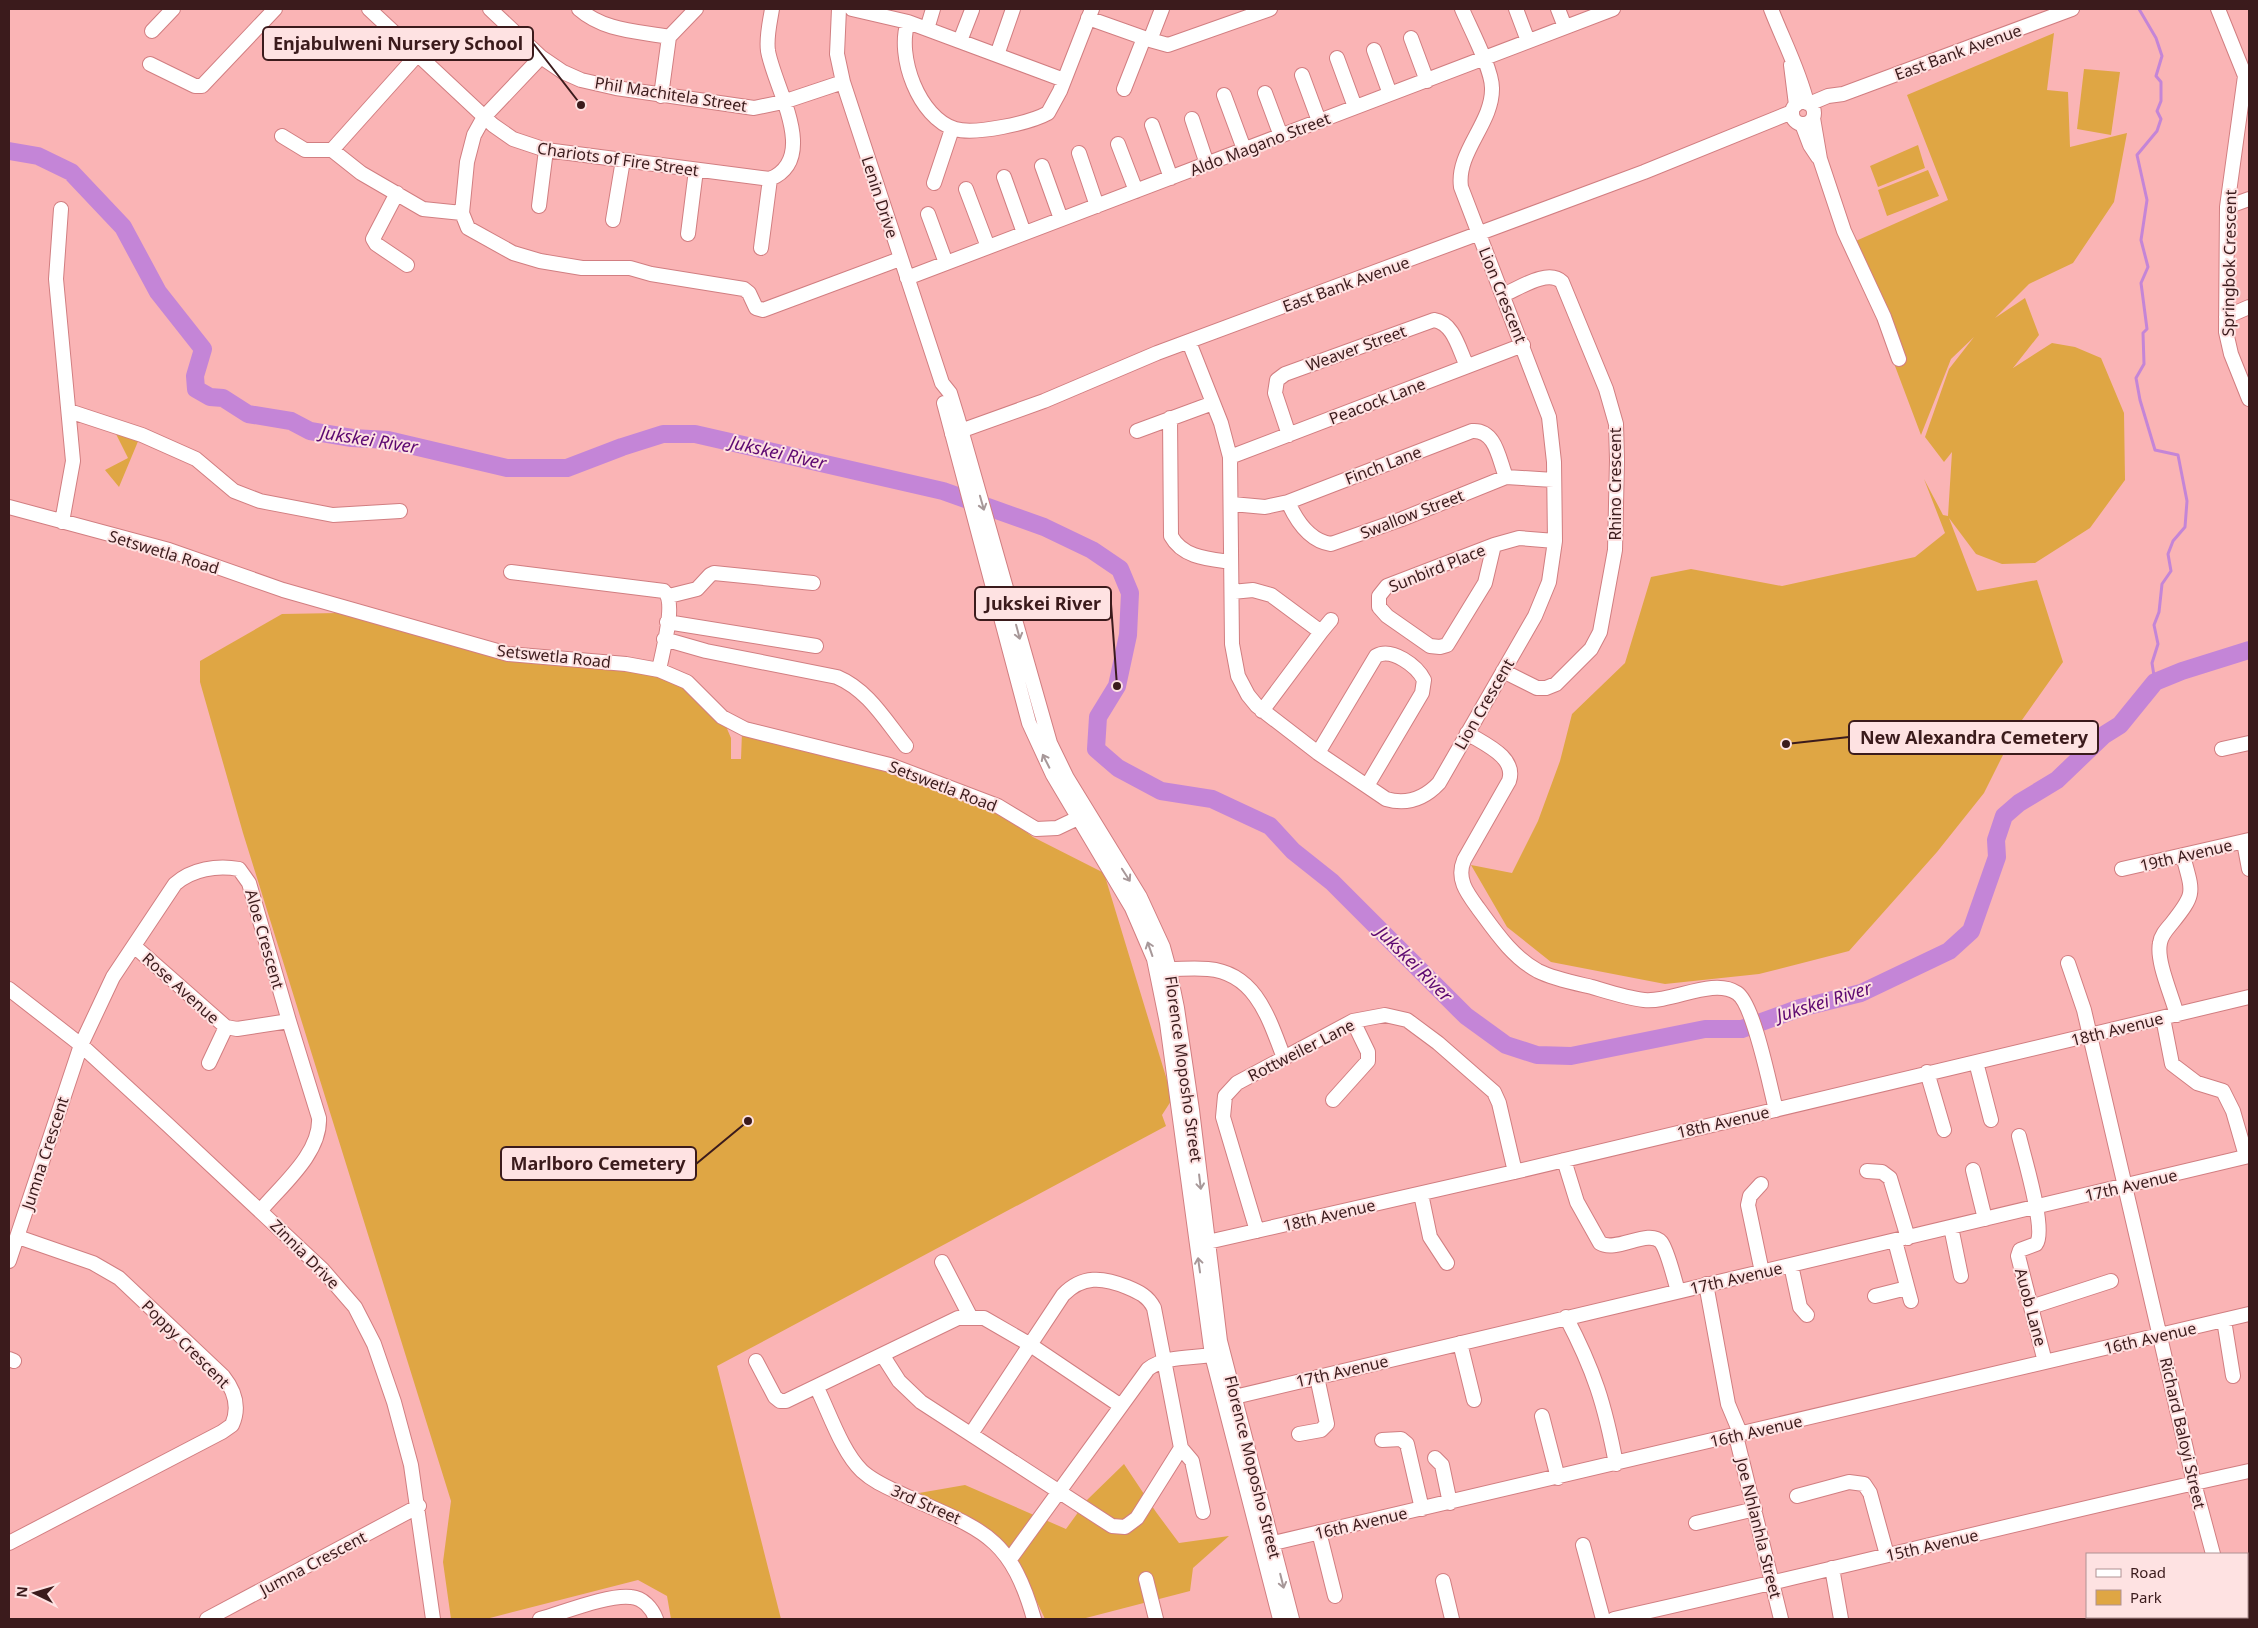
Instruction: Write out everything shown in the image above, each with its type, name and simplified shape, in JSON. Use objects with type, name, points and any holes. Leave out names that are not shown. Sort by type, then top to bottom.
[{"type":"street","points":[[152,31],[173,9]]},
{"type":"street","points":[[150,64],[195,86],[202,86],[275,9]]},
{"type":"street","name":"Chariots of Fire Street","points":[[368,9],[484,117],[513,139],[546,150],[770,178]]},
{"type":"street","name":"Phil Machitela Street","points":[[490,9],[541,57],[563,72],[581,80],[661,96],[746,108],[783,102],[843,82]]},
{"type":"street","points":[[579,9],[588,18],[602,24],[669,37]]},
{"type":"street","points":[[661,96],[669,37],[696,9]]},
{"type":"street","points":[[761,248],[770,178],[787,167],[794,150],[791,125],[768,48],[772,9]]},
{"type":"street","name":"Lenin Drive","points":[[839,9],[837,54],[843,82],[942,383],[942,395],[956,433]]},
{"type":"street","points":[[852,9],[908,22],[1064,80]]},
{"type":"street","points":[[927,29],[933,9]]},
{"type":"street","points":[[997,55],[1013,9]]},
{"type":"street","points":[[1124,89],[1162,9]]},
{"type":"street","points":[[908,22],[904,52],[913,83],[936,118],[952,129],[967,131],[1042,116],[1052,108],[1090,13],[1147,40],[1168,45],[1246,14],[1270,9]]},
{"type":"street","name":"Lion Crescent","points":[[1189,342],[1225,434],[1230,457],[1232,644],[1235,666],[1243,687],[1262,711],[1318,753],[1367,786],[1393,801],[1406,802],[1423,796],[1438,783],[1543,599],[1551,573],[1555,541],[1552,425],[1461,187],[1460,176],[1491,96],[1491,78],[1462,9]]},
{"type":"street","points":[[1516,9],[1528,41]]},
{"type":"street","points":[[1558,9],[1565,27]]},
{"type":"street","points":[[1770,9],[1791,59],[1803,112],[1844,231],[1884,317],[1899,359]]},
{"type":"street","name":"East Bank Avenue","points":[[956,433],[1044,401],[1157,353],[1479,235],[1803,112],[1828,96],[1843,94],[2072,9]]},
{"type":"street","name":"Springbok Crescent","points":[[2218,9],[2247,75],[2227,207],[2226,317],[2228,342],[2249,396]]},
{"type":"street","points":[[960,41],[972,10]]},
{"type":"street","name":"Aldo Magano Street","points":[[907,278],[1136,192],[1565,27],[1604,10]]},
{"type":"street","points":[[1411,38],[1427,80]]},
{"type":"street","points":[[1374,50],[1390,94]]},
{"type":"street","points":[[332,150],[418,54]]},
{"type":"street","points":[[541,57],[484,117],[470,148],[462,214],[464,222],[475,233],[525,257],[582,268],[630,268],[651,274],[744,289],[749,293],[756,308],[763,310],[900,259]]},
{"type":"street","points":[[1337,58],[1355,107]]},
{"type":"street","points":[[1302,76],[1319,121]]},
{"type":"street","points":[[1265,93],[1281,136]]},
{"type":"street","points":[[1224,95],[1244,149]]},
{"type":"street","points":[[1192,119],[1207,164]]},
{"type":"street","points":[[1152,124],[1171,178]]},
{"type":"street","points":[[934,183],[952,129]]},
{"type":"street","points":[[282,136],[305,150],[332,150],[361,173],[423,209],[462,214]]},
{"type":"street","points":[[1118,144],[1136,192]]},
{"type":"street","points":[[539,206],[546,150]]},
{"type":"street","points":[[1079,153],[1097,206]]},
{"type":"street","points":[[613,220],[622,160]]},
{"type":"street","points":[[1042,166],[1061,219]]},
{"type":"street","points":[[688,234],[696,170]]},
{"type":"street","points":[[1004,177],[1024,233]]},
{"type":"street","points":[[966,189],[988,247]]},
{"type":"street","points":[[397,193],[373,239],[376,244],[407,265]]},
{"type":"street","points":[[2227,207],[2249,199]]},
{"type":"street","points":[[61,209],[56,279],[62,361],[73,461],[62,522]]},
{"type":"street","points":[[928,214],[946,263]]},
{"type":"street","name":"Rhino Crescent","points":[[1503,295],[1547,277],[1559,279],[1562,282],[1610,400],[1616,424],[1617,460],[1616,539],[1600,632],[1596,641],[1556,684],[1546,688],[1537,688],[1503,671]]},
{"type":"street","points":[[2226,317],[2249,308]]},
{"type":"street","name":"Weaver Street","points":[[1289,435],[1274,390],[1277,380],[1285,374],[1434,320],[1445,324],[1450,329],[1467,366]]},
{"type":"street","name":"Peacock Lane","points":[[1230,457],[1523,345]]},
{"type":"street","points":[[1137,432],[1213,403]]},
{"type":"street","points":[[69,411],[142,435],[196,459],[234,491],[260,501],[333,515],[400,511]]},
{"type":"street","points":[[1170,418],[1171,536],[1179,548],[1195,556],[1231,562]]},
{"type":"street","name":"Finch Lane","points":[[1232,504],[1265,507],[1288,502],[1472,431],[1481,430],[1490,436],[1506,478]]},
{"type":"street","name":"Florence Moposho Street","points":[[956,433],[1005,585],[1038,745],[1078,818],[1132,908],[1154,959],[1167,1023],[1229,1398],[1268,1545],[1292,1619]]},
{"type":"street","name":"Florence Moposho Street","points":[[964,458],[990,579],[1026,688],[1050,743],[1076,794],[1140,896],[1163,947],[1169,969],[1184,1057],[1212,1355],[1229,1398]]},
{"type":"street","name":"Swallow Street","points":[[1288,502],[1299,523],[1319,539],[1331,544],[1506,478],[1554,480]]},
{"type":"street","name":"Setswetla Road","points":[[9,507],[169,550],[267,586],[364,615],[508,654],[626,664],[659,670],[687,682],[722,717],[745,730],[899,768],[998,806],[1036,829],[1057,828],[1078,818]]},
{"type":"street","name":"Sunbird Place","points":[[1494,545],[1485,583],[1447,645],[1440,647],[1430,646],[1382,612],[1378,600],[1382,589],[1494,545],[1519,538],[1555,541]]},
{"type":"street","points":[[511,572],[664,591],[669,596],[668,622],[659,670]]},
{"type":"street","points":[[669,596],[697,589],[710,575],[714,574],[813,583]]},
{"type":"street","points":[[1232,592],[1254,590],[1271,595],[1322,632]]},
{"type":"street","points":[[1262,711],[1331,620]]},
{"type":"street","points":[[668,622],[816,646]]},
{"type":"street","points":[[664,639],[706,651],[837,676],[851,682],[862,690],[906,746]]},
{"type":"street","points":[[1318,753],[1376,656],[1383,653],[1392,654],[1417,670],[1424,680],[1422,692],[1367,786]]},
{"type":"street","points":[[1467,732],[1505,759],[1511,775],[1464,860],[1461,878],[1475,905],[1500,937],[1517,956],[1540,972],[1641,1000],[1671,998],[1716,987],[1730,989],[1744,999],[1752,1015],[1776,1110]]},
{"type":"street","points":[[2222,749],[2249,743]]},
{"type":"street","points":[[2246,841],[2249,869]]},
{"type":"street","name":"19th Avenue","points":[[2122,869],[2246,841]]},
{"type":"street","points":[[2177,1015],[2161,959],[2159,944],[2164,932],[2190,899],[2192,886],[2183,856]]},
{"type":"street","name":"Aloe Crescent","points":[[81,1044],[114,977],[169,893],[182,878],[214,868],[239,870],[249,884],[319,1118],[320,1127],[313,1149],[261,1210]]},
{"type":"street","name":"Rose Avenue","points":[[134,946],[226,1027],[237,1029],[289,1021]]},
{"type":"street","name":"Richard Baloyi Street","points":[[2068,963],[2081,999],[2194,1483],[2213,1553]]},
{"type":"street","points":[[1169,969],[1209,969],[1235,976],[1245,983],[1266,1013],[1284,1058]]},
{"type":"street","name":"Zinnia Drive","points":[[9,989],[81,1044],[261,1210],[340,1288],[366,1324],[394,1402],[411,1465],[419,1506],[433,1619]]},
{"type":"street","name":"18th Avenue","points":[[1202,1243],[1515,1172],[1927,1072],[2090,1036],[2249,997]]},
{"type":"street","name":"Rottweiler Lane","points":[[1257,1231],[1223,1117],[1225,1096],[1237,1083],[1353,1021],[1385,1015],[1407,1020],[1416,1025],[1490,1087],[1497,1098],[1515,1172]]},
{"type":"street","points":[[2163,1018],[2172,1064],[2199,1085],[2223,1091],[2230,1102],[2248,1156]]},
{"type":"street","points":[[1333,1100],[1368,1060],[1368,1052],[1353,1021]]},
{"type":"street","points":[[209,1064],[226,1027]]},
{"type":"street","name":"Jumna Crescent","points":[[9,1261],[81,1044]]},
{"type":"street","points":[[1976,1062],[1991,1120]]},
{"type":"street","points":[[1927,1072],[1944,1130]]},
{"type":"street","points":[[2019,1136],[2036,1206]]},
{"type":"street","name":"17th Avenue","points":[[1229,1398],[1706,1284],[1902,1240],[2248,1156]]},
{"type":"street","points":[[1564,1160],[1577,1202],[1600,1243],[1610,1246],[1647,1238],[1659,1241],[1678,1291]]},
{"type":"street","points":[[1973,1170],[1985,1219]]},
{"type":"street","points":[[1867,1171],[1882,1172],[1890,1178],[1902,1240],[1907,1288],[1911,1301]]},
{"type":"street","points":[[1761,1184],[1750,1196],[1748,1205],[1762,1272]]},
{"type":"street","points":[[1421,1194],[1430,1237],[1448,1263]]},
{"type":"street","name":"Auob Lane","points":[[2036,1206],[2039,1240],[2036,1244],[2020,1250],[2018,1253],[2045,1362]]},
{"type":"street","points":[[1950,1227],[1962,1276]]},
{"type":"street","name":"Poppy Crescent","points":[[9,1542],[222,1432],[232,1425],[236,1408],[234,1393],[223,1376],[119,1278],[93,1263],[18,1237]]},
{"type":"street","points":[[942,1262],[970,1316]]},
{"type":"street","points":[[1791,1265],[1800,1307],[1807,1315]]},
{"type":"street","points":[[971,1434],[1029,1344],[1068,1290],[1078,1282],[1098,1278],[1113,1281],[1140,1292],[1148,1298],[1154,1308],[1182,1448],[1192,1461],[1203,1512]]},
{"type":"street","points":[[2030,1307],[2112,1280]]},
{"type":"street","name":"Joe Nhlanhla Street","points":[[1706,1284],[1728,1404],[1739,1436],[1781,1619]]},
{"type":"street","points":[[1874,1296],[1907,1288]]},
{"type":"street","name":"16th Avenue","points":[[1268,1545],[1739,1436],[2249,1314]]},
{"type":"street","points":[[756,1361],[775,1397],[780,1401],[786,1401],[817,1388],[948,1323],[970,1316],[984,1318],[1029,1344],[1121,1406]]},
{"type":"street","points":[[1566,1317],[1588,1358],[1599,1387],[1616,1464]]},
{"type":"street","points":[[2224,1320],[2233,1376]]},
{"type":"street","points":[[1460,1343],[1474,1400]]},
{"type":"street","points":[[1010,1559],[1148,1369],[1156,1363],[1165,1361],[1212,1355]]},
{"type":"street","points":[[883,1356],[910,1393],[1105,1523],[1118,1528],[1125,1527],[1137,1518],[1182,1448]]},
{"type":"street","points":[[1299,1434],[1321,1430],[1327,1424],[1317,1377]]},
{"type":"street","name":"3rd Street","points":[[817,1388],[843,1443],[860,1470],[882,1485],[978,1528],[996,1543],[1010,1559],[1022,1584],[1034,1619]]},
{"type":"street","points":[[1542,1416],[1558,1478]]},
{"type":"street","points":[[1382,1440],[1401,1439],[1407,1444],[1422,1509]]},
{"type":"street","points":[[1435,1458],[1442,1465],[1450,1503]]},
{"type":"street","name":"15th Avenue","points":[[1614,1619],[1773,1584],[1832,1568],[2249,1471]]},
{"type":"street","points":[[1797,1496],[1848,1482],[1864,1484],[1870,1492],[1887,1555]]},
{"type":"street","name":"Jumna Crescent","points":[[207,1619],[419,1506]]},
{"type":"street","points":[[1696,1523],[1755,1509]]},
{"type":"street","points":[[1318,1532],[1335,1596]]},
{"type":"street","name":"Florence Moposho Street","points":[[1268,1545],[1280,1619]]},
{"type":"street","points":[[1583,1545],[1603,1619]]},
{"type":"street","points":[[1832,1568],[1842,1619]]},
{"type":"street","points":[[1146,1579],[1156,1619]]},
{"type":"street","points":[[1443,1581],[1452,1619]]},
{"type":"street","points":[[540,1619],[607,1600],[631,1597],[648,1606],[656,1619]]},
{"type":"green space","points":[[2054,33],[2047,90],[2068,92],[2070,147],[2127,133],[2114,202],[2073,263],[2029,284],[1995,318],[2025,298],[2039,335],[2013,368],[2052,343],[2075,347],[2101,358],[2124,413],[2125,480],[2090,528],[2035,563],[2002,564],[1976,554],[1949,518],[1977,591],[2037,580],[2063,662],[2017,727],[1984,793],[1937,852],[1849,951],[1759,974],[1665,984],[1551,962],[1507,927],[1471,865],[1512,873],[1538,821],[1560,761],[1572,714],[1625,663],[1651,577],[1691,569],[1782,586],[1915,557],[1945,533],[1924,479],[1943,515],[1948,516],[1952,452],[1944,462],[1925,437],[1949,369],[1974,337],[1951,359],[1921,435],[1849,244],[1948,200],[1907,95]]},
{"type":"green space","points":[[2084,69],[2120,72],[2111,135],[2077,129]]},
{"type":"green space","points":[[1918,145],[1925,168],[1878,187],[1870,166]]},
{"type":"green space","points":[[1928,170],[1939,196],[1887,216],[1878,190]]},
{"type":"green space","points":[[116,434],[139,439],[119,487],[105,470],[128,458]]},
{"type":"green space","points":[[338,613],[510,657],[642,667],[682,680],[725,724],[731,738],[731,759],[741,759],[742,732],[853,758],[994,808],[1033,837],[1104,873],[1170,1090],[1171,1101],[1162,1115],[1166,1126],[717,1366],[781,1619],[671,1619],[667,1596],[638,1580],[486,1619],[451,1619],[443,1562],[451,1501],[243,833],[200,682],[200,661],[282,614]]},
{"type":"green space","points":[[1124,1464],[1179,1543],[1229,1536],[1193,1568],[1190,1591],[1082,1619],[1045,1619],[1025,1577],[981,1524],[919,1493],[965,1485],[1066,1529],[1087,1500]]},
{"type":"waterway","points":[[2139,9],[2156,38],[2162,56],[2156,76],[2161,82],[2161,101],[2157,111],[2161,119],[2157,131],[2137,155],[2147,200],[2141,240],[2148,267],[2141,283],[2147,329],[2143,333],[2144,364],[2136,378],[2140,400],[2155,450],[2178,455],[2187,501],[2185,527],[2173,541],[2168,554],[2171,571],[2162,584],[2159,612],[2154,625],[2158,644],[2152,663],[2155,682]]},
{"type":"waterway","name":"Jukskei River","points":[[9,151],[38,156],[71,172],[123,227],[158,292],[203,349],[195,376],[196,389],[210,397],[223,398],[248,414],[291,421],[310,431],[352,438],[388,440],[507,468],[567,468],[663,434],[695,434],[943,491],[1044,527],[1092,550],[1120,569],[1130,593],[1128,635],[1117,686],[1098,717],[1096,749],[1118,768],[1161,791],[1212,799],[1270,826],[1293,851],[1332,882],[1466,1016],[1506,1045],[1537,1055],[1571,1056],[1705,1029],[1742,1029],[1800,1008],[1861,993],[1949,951],[1971,931],[1997,857],[1996,840],[2004,816],[2019,803],[2057,780],[2104,735],[2120,725],[2155,682],[2182,671],[2249,650]]},
{"type":"place","name":"Enjabulweni Nursery School","points":[[581,105]]},
{"type":"place","name":"Jukskei River","points":[[1117,686]]},
{"type":"place","name":"New Alexandra Cemetery","points":[[1786,744]]},
{"type":"place","name":"Marlboro Cemetery","points":[[748,1121]]}]
